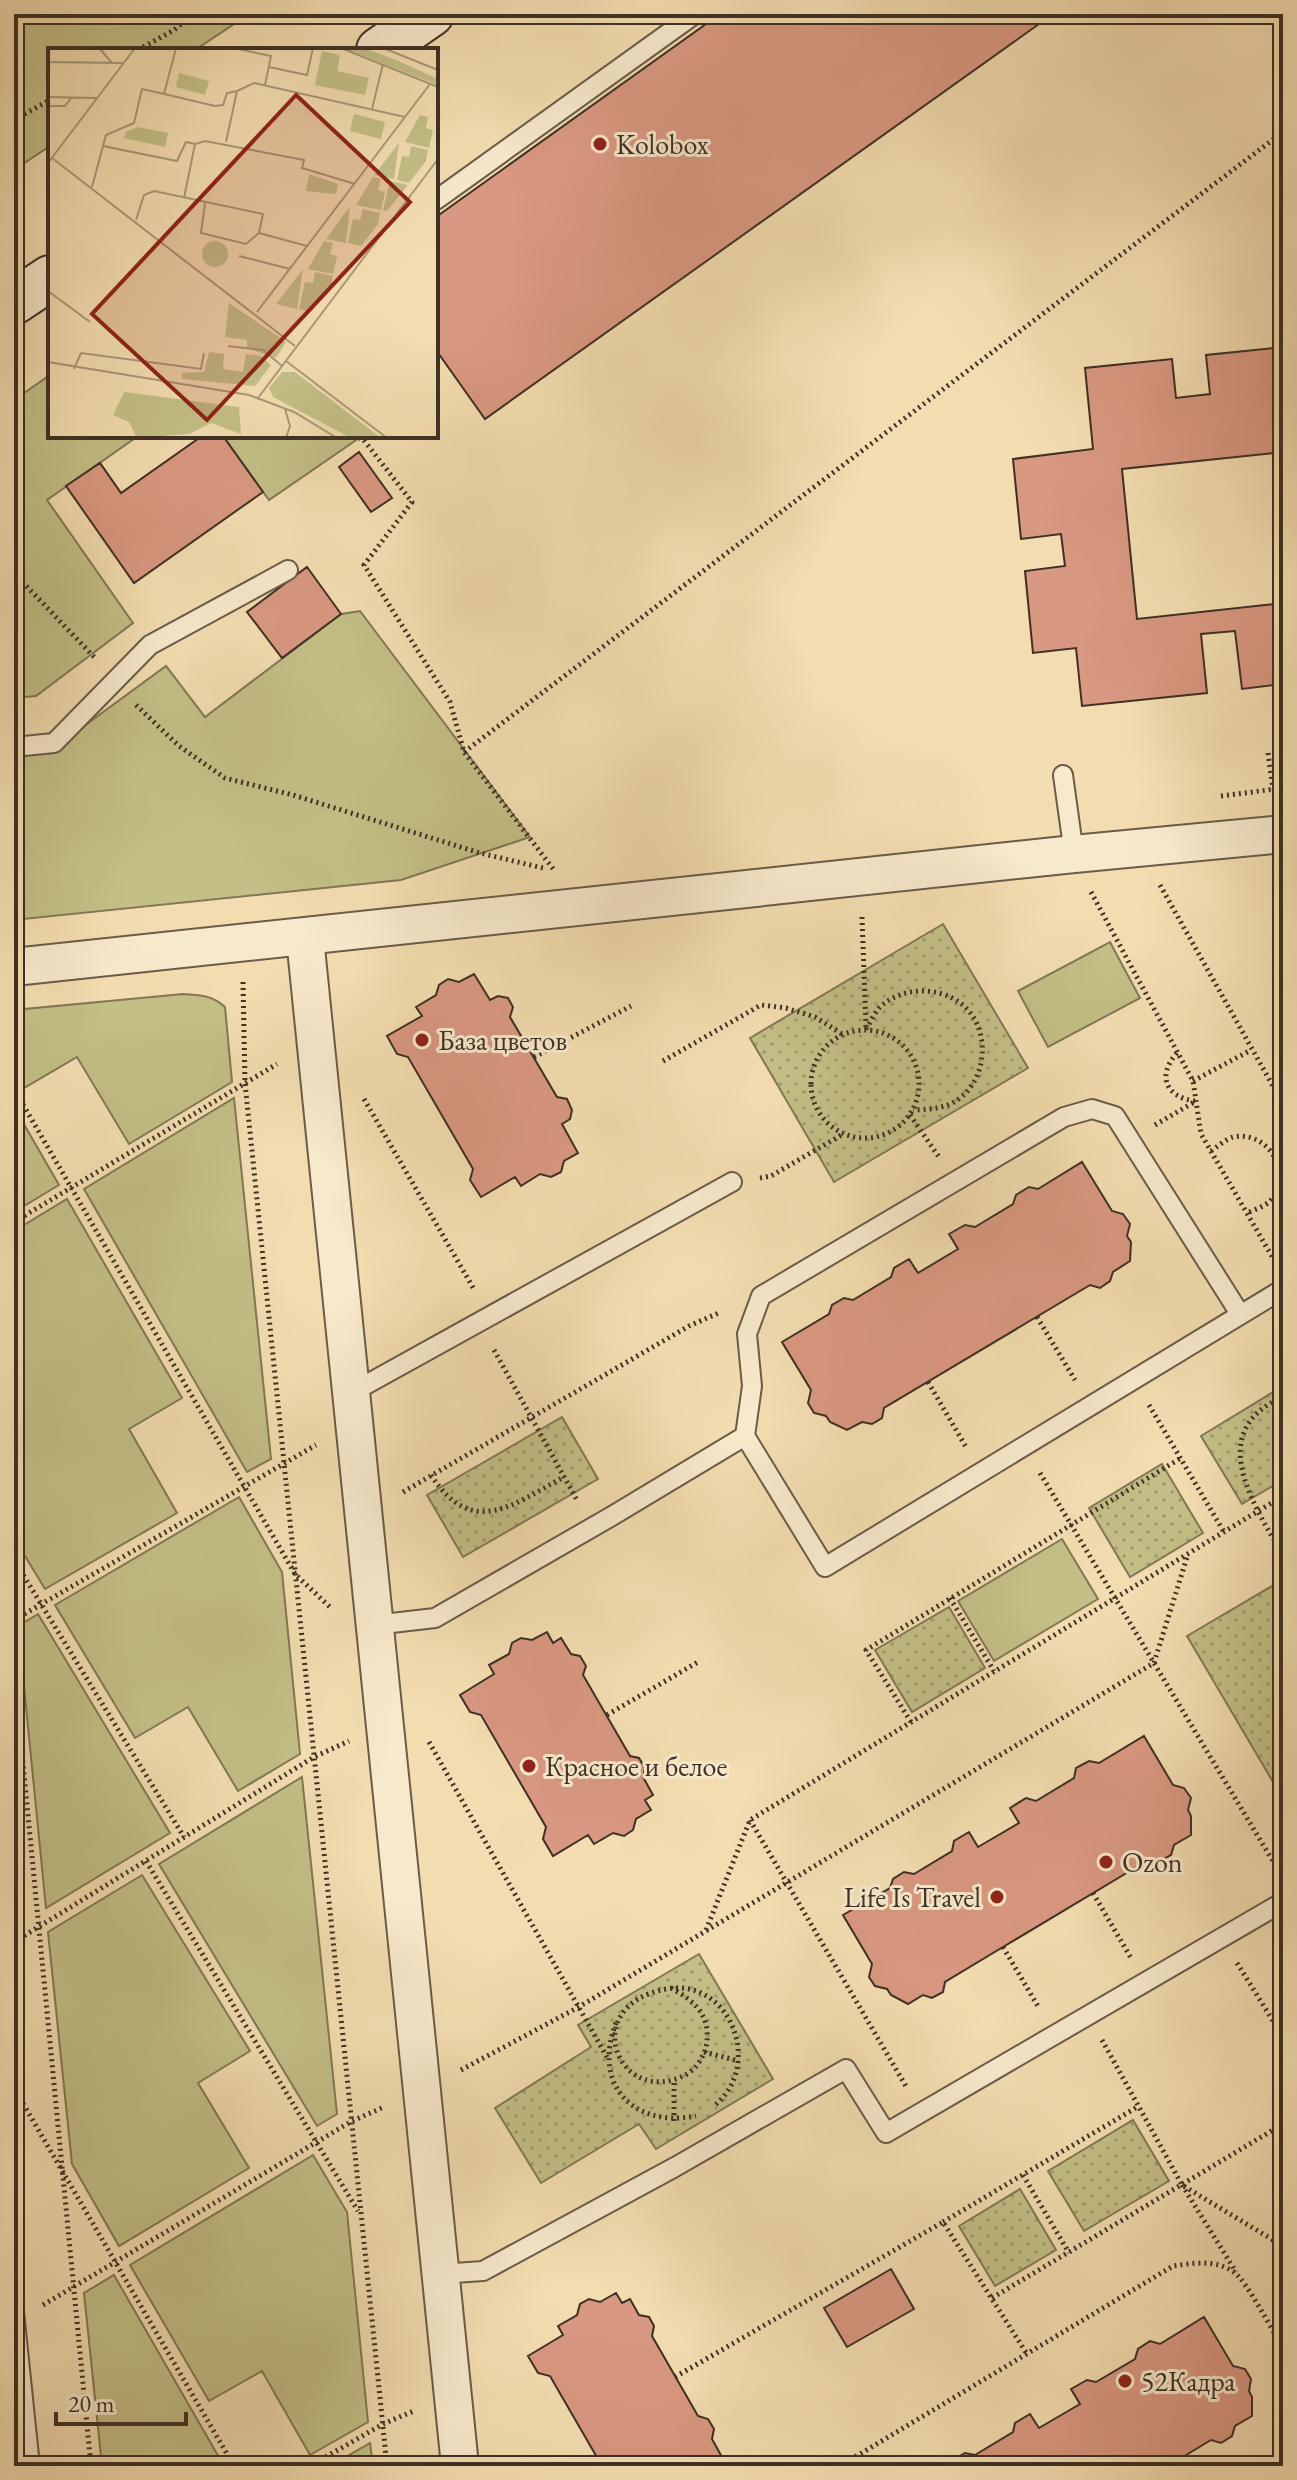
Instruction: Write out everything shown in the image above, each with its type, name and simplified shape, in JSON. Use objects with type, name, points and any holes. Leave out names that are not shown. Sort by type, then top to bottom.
[{"type":"main road","points":[[382,48],[431,14]]},
{"type":"main road","points":[[14,302],[48,279]]},
{"type":"street","points":[[14,967],[1283,834]]},
{"type":"street","points":[[305,938],[460,2466]]},
{"type":"lane","points":[[438,199],[695,14]]},
{"type":"lane","points":[[14,747],[54,743],[150,645],[288,570]]},
{"type":"lane","points":[[1063,775],[1074,854]]},
{"type":"lane","points":[[1240,1314],[1115,1116],[1092,1109],[1064,1117],[761,1296],[747,1334],[752,1386],[745,1436],[825,1567],[1283,1289]]},
{"type":"lane","points":[[353,1409],[484,1320],[732,1182]]},
{"type":"lane","points":[[376,1638],[435,1618],[745,1436]]},
{"type":"lane","points":[[439,2274],[483,2271],[675,2167],[846,2069],[886,2133],[1283,1902]]},
{"type":"lane","points":[[14,2312],[30,2466]]},
{"type":"path","points":[[142,48],[174,30],[193,14]]},
{"type":"path","points":[[14,120],[48,101]]},
{"type":"path","points":[[464,752],[1283,132]]},
{"type":"path","points":[[14,573],[179,746],[225,778],[293,795],[480,853],[555,871],[464,752],[450,702],[364,565],[412,502],[360,438]]},
{"type":"path","points":[[1268,753],[1273,789]]},
{"type":"path","points":[[1160,885],[1283,1104]]},
{"type":"path","points":[[1091,891],[1193,1081],[1201,1134],[1276,1262]]},
{"type":"path","points":[[862,916],[866,1029]]},
{"type":"path","points":[[243,981],[245,1083],[387,2466]]},
{"type":"path","points":[[866,1029],[879,1009],[899,995],[923,990],[947,995],[968,1010],[980,1031],[983,1056],[976,1079],[960,1098],[938,1109],[912,1112]]},
{"type":"path","points":[[663,1061],[761,1005],[786,1008],[815,1017],[842,1034]]},
{"type":"path","points":[[534,1057],[631,1006]]},
{"type":"path","points":[[866,1029],[892,1037],[912,1057],[919,1082],[912,1112],[892,1131],[868,1138],[843,1134],[823,1119],[812,1097],[812,1072],[822,1050],[842,1034],[866,1029]]},
{"type":"path","points":[[14,1222],[316,1041]]},
{"type":"path","points":[[1193,1081],[1251,1050]]},
{"type":"path","points":[[1177,1052],[1168,1063],[1165,1077],[1170,1091],[1182,1099],[1196,1101]]},
{"type":"path","points":[[14,1089],[295,1574],[376,1638]]},
{"type":"path","points":[[358,1089],[484,1320],[531,1418],[592,1527]]},
{"type":"path","points":[[1130,1140],[1196,1101]]},
{"type":"path","points":[[912,1112],[955,1182]]},
{"type":"path","points":[[732,1182],[771,1176],[843,1134]]},
{"type":"path","points":[[1211,1151],[1232,1137],[1257,1139],[1276,1156],[1280,1180],[1269,1202],[1247,1213]]},
{"type":"path","points":[[1037,1317],[1091,1404]]},
{"type":"path","points":[[364,1515],[689,1326],[708,1318]]},
{"type":"path","points":[[1133,1378],[1224,1532]]},
{"type":"path","points":[[928,1382],[981,1472]]},
{"type":"path","points":[[1283,1397],[1256,1412],[1244,1432],[1239,1457],[1244,1483],[1283,1555]]},
{"type":"path","points":[[14,1620],[284,1462],[353,1409]]},
{"type":"path","points":[[1024,1446],[1283,1877]]},
{"type":"path","points":[[911,1722],[866,1650],[1181,1458]]},
{"type":"path","points":[[431,1475],[463,1508],[483,1513],[501,1511],[564,1477]]},
{"type":"path","points":[[705,1931],[750,1820],[1283,1496]]},
{"type":"path","points":[[15,2322],[352,2121],[423,2090],[577,2008],[1154,1663],[1188,1554]]},
{"type":"path","points":[[14,1560],[184,1837]]},
{"type":"path","points":[[950,1598],[994,1671]]},
{"type":"path","points":[[607,1715],[698,1662]]},
{"type":"path","points":[[14,1671],[91,2466]]},
{"type":"path","points":[[14,1942],[314,1757],[386,1724]]},
{"type":"path","points":[[424,1734],[608,2059]]},
{"type":"path","points":[[750,1820],[922,2112]]},
{"type":"path","points":[[146,1861],[361,2215]]},
{"type":"path","points":[[1093,1893],[1145,1982]]},
{"type":"path","points":[[1222,1937],[1283,2037]]},
{"type":"path","points":[[1003,1947],[1055,2035]]},
{"type":"path","points":[[616,2023],[614,2043],[621,2061],[635,2075],[654,2082],[674,2081],[693,2070],[704,2052],[708,2033],[702,2013],[689,1998],[671,1988]]},
{"type":"path","points":[[671,1988],[693,1991],[714,2002],[729,2018],[738,2039],[739,2061],[733,2084],[718,2103],[698,2116],[674,2121],[654,2118],[636,2109],[622,2095],[612,2078],[608,2059],[609,2040],[616,2023],[630,2005],[649,1993],[671,1988]]},
{"type":"path","points":[[1088,2015],[1182,2185],[1283,2348]]},
{"type":"path","points":[[704,2052],[739,2061]]},
{"type":"path","points":[[674,2081],[674,2121]]},
{"type":"path","points":[[14,2088],[234,2466]]},
{"type":"path","points":[[675,2377],[1139,2106]]},
{"type":"path","points":[[992,2298],[1283,2124]]},
{"type":"path","points":[[1023,2175],[1069,2253]]},
{"type":"path","points":[[1182,2185],[1283,2246]]},
{"type":"path","points":[[943,2222],[1027,2354]]},
{"type":"path","points":[[840,2466],[850,2463],[1173,2266],[1196,2262],[1216,2264],[1236,2273]]},
{"type":"path","points":[[310,2466],[383,2424],[453,2393]]},
{"type":"shaded area","points":[[14,14],[249,14],[198,48],[48,48],[48,147],[14,170]]},
{"type":"shaded area","points":[[48,376],[48,438],[135,438],[47,500],[133,623],[36,696],[14,698],[14,400]]},
{"type":"shaded area","points":[[224,438],[359,438],[269,500]]},
{"type":"shaded area","points":[[360,611],[530,837],[401,880],[14,920],[14,754],[50,751],[166,666],[205,717],[341,614]]},
{"type":"shaded area","points":[[943,924],[1028,1068],[834,1182],[750,1038]]},
{"type":"shaded area","points":[[1110,942],[1140,998],[1048,1047],[1018,991]]},
{"type":"shaded area","points":[[183,994],[210,998],[225,1007],[232,1082],[129,1144],[77,1057],[24,1088],[14,1069],[14,1010]]},
{"type":"shaded area","points":[[234,1098],[271,1459],[247,1472],[84,1189]]},
{"type":"shaded area","points":[[14,1107],[59,1185],[14,1212]]},
{"type":"shaded area","points":[[67,1199],[182,1398],[129,1429],[177,1513],[45,1589],[14,1538],[14,1231]]},
{"type":"shaded area","points":[[1283,1386],[1283,1480],[1242,1504],[1201,1436]]},
{"type":"shaded area","points":[[562,1417],[598,1479],[463,1557],[427,1495]]},
{"type":"shaded area","points":[[1162,1464],[1203,1533],[1130,1577],[1089,1508]]},
{"type":"shaded area","points":[[239,1497],[282,1572],[300,1754],[238,1791],[188,1707],[135,1738],[55,1605]]},
{"type":"shaded area","points":[[1062,1539],[1098,1599],[994,1661],[958,1601]]},
{"type":"shaded area","points":[[1272,1586],[1283,1605],[1283,1783],[1276,1787],[1187,1636]]},
{"type":"shaded area","points":[[949,1607],[985,1668],[912,1712],[875,1650]]},
{"type":"shaded area","points":[[38,1614],[170,1833],[46,1908],[18,1626]]},
{"type":"shaded area","points":[[302,1777],[337,2114],[317,2126],[159,1864]]},
{"type":"shaded area","points":[[142,1875],[250,2051],[198,2083],[249,2168],[119,2246],[72,2164],[48,1932]]},
{"type":"shaded area","points":[[699,1954],[773,2079],[656,2149],[639,2124],[541,2183],[495,2108],[591,2047],[578,2025]]},
{"type":"shaded area","points":[[1133,2120],[1169,2181],[1084,2231],[1048,2171]]},
{"type":"shaded area","points":[[313,2155],[347,2212],[368,2422],[310,2455],[262,2371],[209,2401],[130,2265]]},
{"type":"shaded area","points":[[1020,2189],[1056,2250],[995,2286],[959,2226]]},
{"type":"shaded area","points":[[114,2275],[224,2466],[102,2466],[84,2293]]},
{"type":"shaded area","points":[[370,2443],[373,2466],[330,2466]]},
{"type":"building","points":[[720,14],[1053,14],[485,419],[438,353],[438,216]]},
{"type":"building","points":[[1283,347],[1283,538],[1274,453],[1122,469],[1137,619],[1283,603],[1283,684],[1242,689],[1235,631],[1201,634],[1207,693],[1082,706],[1076,648],[1033,653],[1025,571],[1065,566],[1061,534],[1021,539],[1013,459],[1093,449],[1085,368],[1172,359],[1176,398],[1210,394],[1206,355]]},
{"type":"building","points":[[199,438],[224,438],[263,492],[134,583],[66,486],[100,463],[121,493]]},
{"type":"building","points":[[359,452],[392,498],[371,512],[339,467]]},
{"type":"building","points":[[307,567],[341,614],[282,658],[247,612]]},
{"type":"building","points":[[474,974],[490,1000],[498,996],[508,998],[513,1007],[510,1017],[557,1097],[567,1099],[572,1110],[570,1119],[562,1124],[578,1153],[564,1161],[561,1172],[551,1177],[540,1174],[521,1186],[515,1177],[481,1197],[470,1180],[473,1169],[408,1057],[397,1054],[387,1036],[422,1016],[416,1007],[436,995],[439,985],[448,979],[459,982]]},
{"type":"building","points":[[1082,1162],[1112,1211],[1123,1214],[1130,1224],[1127,1236],[1131,1242],[1130,1261],[1113,1272],[1110,1281],[1100,1288],[1090,1285],[884,1408],[882,1418],[872,1424],[862,1422],[847,1430],[830,1422],[826,1416],[814,1413],[808,1403],[811,1390],[782,1342],[829,1314],[832,1305],[844,1298],[853,1300],[891,1277],[894,1268],[909,1259],[918,1273],[958,1249],[949,1234],[965,1225],[975,1227],[1013,1204],[1016,1195],[1029,1187],[1038,1189]]},
{"type":"building","points":[[547,1632],[553,1643],[561,1638],[571,1654],[580,1656],[586,1666],[583,1675],[630,1756],[639,1758],[645,1768],[643,1777],[653,1795],[645,1800],[651,1810],[636,1819],[633,1830],[624,1836],[613,1833],[594,1844],[588,1835],[553,1856],[543,1839],[546,1827],[481,1715],[470,1712],[460,1695],[494,1674],[489,1665],[509,1654],[512,1643],[521,1638],[532,1640]]},
{"type":"building","points":[[1144,1736],[1173,1785],[1184,1788],[1191,1798],[1188,1810],[1191,1835],[1174,1845],[1171,1855],[1160,1861],[1150,1859],[945,1982],[943,1992],[932,1998],[923,1995],[908,2004],[891,1995],[887,1989],[875,1986],[869,1977],[872,1964],[843,1915],[890,1888],[893,1879],[904,1872],[914,1874],[952,1851],[954,1841],[969,1832],[978,1847],[1019,1823],[1010,1808],[1026,1798],[1036,1801],[1074,1778],[1076,1768],[1089,1761],[1099,1763]]},
{"type":"building","points":[[891,2269],[914,2309],[847,2347],[824,2308]]},
{"type":"building","points":[[616,2293],[622,2303],[630,2299],[639,2315],[649,2317],[654,2326],[652,2336],[698,2416],[708,2419],[714,2429],[712,2439],[722,2457],[714,2461],[716,2466],[602,2466],[550,2376],[538,2373],[528,2356],[563,2335],[558,2326],[577,2315],[580,2304],[589,2299],[600,2302]]},
{"type":"building","points":[[1204,2317],[1233,2366],[1245,2369],[1251,2379],[1252,2416],[1235,2426],[1232,2436],[1221,2443],[1211,2440],[1168,2466],[952,2466],[953,2460],[965,2453],[975,2455],[1013,2432],[1015,2423],[1030,2414],[1039,2428],[1080,2404],[1071,2389],[1087,2380],[1096,2382],[1135,2359],[1138,2349],[1150,2341],[1160,2344]]},
{"type":"place","name":"Kolobox","points":[[600,144]]},
{"type":"place","name":"База цветов","points":[[422,1040]]},
{"type":"place","name":"Красное и белое","points":[[529,1766]]},
{"type":"place","name":"Ozon","points":[[1106,1862]]},
{"type":"place","name":"Life Is Travel","points":[[997,1897]]},
{"type":"place","name":"52Кадра","points":[[1125,2381]]}]
